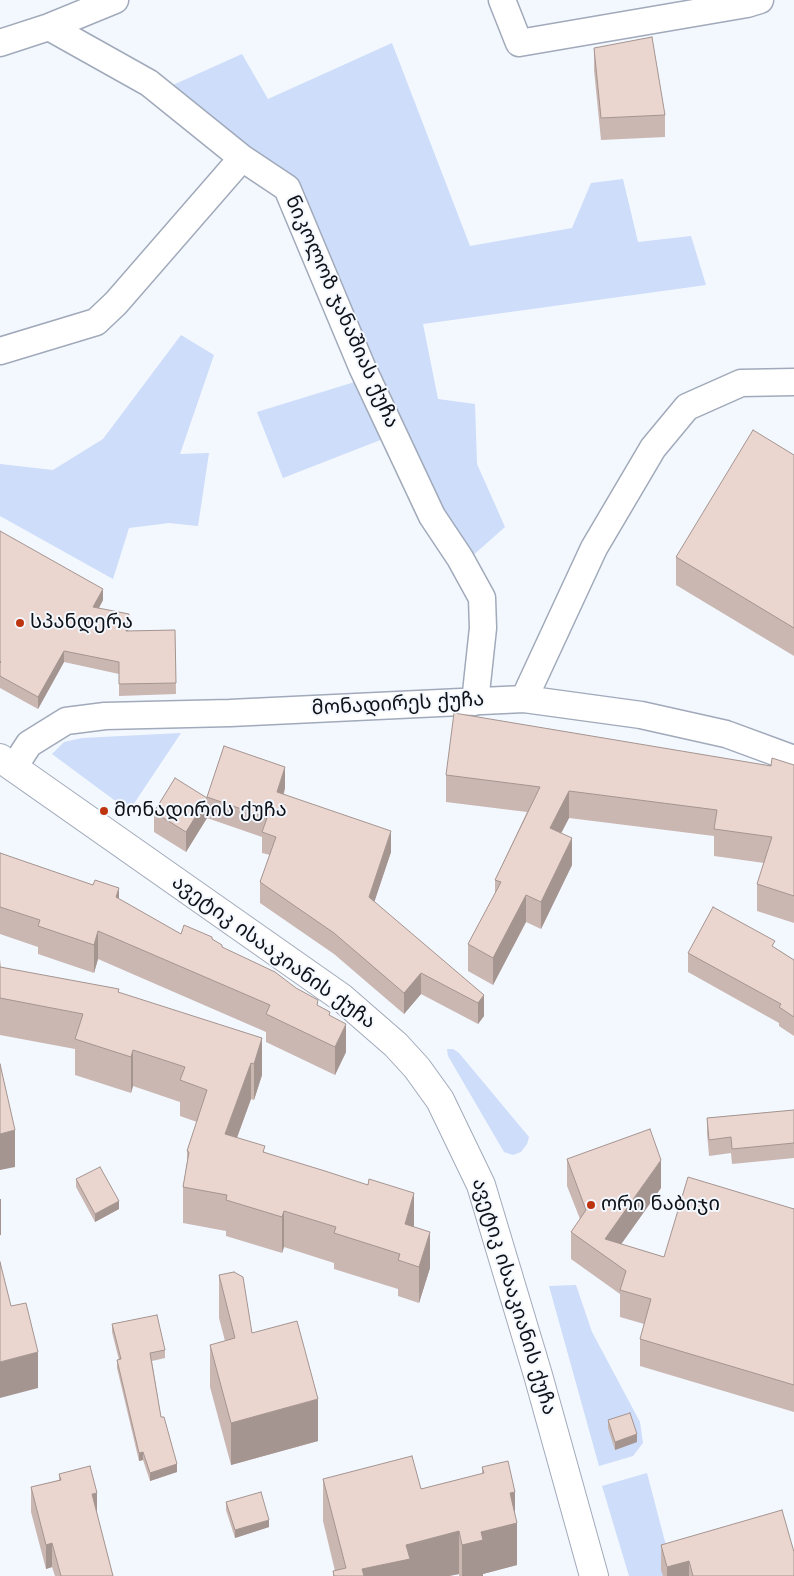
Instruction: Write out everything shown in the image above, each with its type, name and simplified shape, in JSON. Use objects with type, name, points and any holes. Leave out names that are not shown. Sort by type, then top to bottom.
[{"type":"main road","name":"ავეტიკ ისააკიანის ქუჩა","points":[[7,763],[342,998],[396,1045],[417,1068],[440,1100],[481,1185],[538,1375],[594,1576]]},
{"type":"street","points":[[0,43],[49,27],[115,0]]},
{"type":"street","points":[[502,0],[519,43],[747,4],[760,0]]},
{"type":"street","name":"ნიკოლოზ ჯანაშიას ქუჩა","points":[[49,27],[149,84],[242,158],[287,188],[362,367],[432,516],[460,558],[482,598],[482,628],[475,702]]},
{"type":"street","points":[[0,351],[96,322],[116,303],[242,158]]},
{"type":"street","points":[[524,699],[594,548],[653,448],[687,407],[741,383],[794,382]]},
{"type":"street","name":"მონადირეს ქუჩა","points":[[7,763],[29,744],[66,721],[105,716],[230,713],[524,699],[650,717],[726,734],[794,759]]},
{"type":"shaded area","points":[[392,43],[470,246],[572,228],[591,183],[623,179],[638,242],[691,236],[706,285],[423,324],[438,399],[475,404],[477,464],[505,527],[470,558],[439,507],[366,351],[297,187],[173,85],[242,54],[268,99]]},
{"type":"shaded area","points":[[181,335],[214,355],[180,454],[209,453],[198,526],[169,523],[129,528],[113,579],[0,516],[0,464],[53,470],[103,439]]},
{"type":"shaded area","points":[[361,380],[388,437],[283,478],[257,412]]},
{"type":"shaded area","points":[[181,733],[129,811],[52,754],[64,742],[82,738]]},
{"type":"shaded area","points":[[447,1049],[453,1049],[459,1053],[529,1137],[527,1144],[521,1152],[513,1155],[504,1152],[448,1056]]},
{"type":"shaded area","points":[[576,1285],[592,1332],[640,1422],[643,1443],[633,1456],[599,1466],[549,1286]]},
{"type":"shaded area","points":[[647,1473],[674,1576],[629,1576],[602,1486]]},
{"type":"building","points":[[652,37],[665,115],[601,118],[594,48]]},
{"type":"building","points":[[753,430],[794,455],[794,628],[676,557]]},
{"type":"building","points":[[0,531],[103,589],[93,607],[129,614],[126,631],[175,630],[176,683],[119,684],[119,662],[64,651],[38,697],[0,676]]},
{"type":"building","points":[[454,713],[771,766],[772,758],[794,765],[794,896],[757,884],[772,837],[714,829],[717,810],[569,791],[550,828],[572,838],[541,902],[526,895],[493,958],[468,944],[501,882],[495,880],[540,787],[446,775]]},
{"type":"building","points":[[224,746],[285,767],[277,792],[391,831],[369,897],[484,995],[478,1003],[421,973],[404,993],[334,933],[260,882],[276,837],[262,832],[267,818],[207,797]]},
{"type":"building","points":[[175,778],[207,798],[186,832],[154,812]]},
{"type":"building","points":[[0,853],[93,885],[95,880],[119,888],[116,897],[181,934],[184,925],[212,937],[222,947],[275,972],[296,988],[318,1000],[317,1005],[330,1012],[329,1015],[346,1024],[335,1047],[266,1014],[270,1005],[98,931],[94,945],[38,926],[40,920],[0,907]]},
{"type":"building","points":[[713,907],[775,941],[772,946],[794,960],[794,1017],[779,1007],[781,1004],[688,953]]},
{"type":"building","points":[[0,967],[119,989],[118,992],[262,1038],[254,1064],[251,1063],[225,1134],[265,1146],[263,1152],[368,1185],[369,1179],[414,1193],[405,1224],[430,1232],[419,1267],[398,1260],[400,1254],[334,1233],[336,1227],[284,1211],[282,1217],[226,1200],[227,1195],[183,1187],[189,1152],[187,1151],[207,1090],[180,1080],[185,1067],[133,1050],[131,1057],[75,1039],[83,1014],[0,998]]},
{"type":"building","points":[[0,1064],[15,1130],[0,1134]]},
{"type":"building","points":[[794,1110],[794,1143],[732,1149],[731,1137],[709,1140],[707,1118]]},
{"type":"building","points":[[650,1129],[661,1160],[605,1239],[664,1257],[688,1177],[794,1209],[794,1385],[640,1339],[651,1299],[620,1290],[626,1271],[571,1232],[586,1210],[567,1159]]},
{"type":"building","points":[[100,1167],[119,1201],[95,1214],[76,1179]]},
{"type":"building","points":[[0,1262],[11,1306],[26,1303],[38,1352],[0,1362]]},
{"type":"building","points":[[234,1272],[243,1277],[252,1333],[297,1321],[318,1399],[231,1423],[210,1345],[235,1338],[219,1275]]},
{"type":"building","points":[[157,1315],[165,1350],[150,1353],[161,1417],[164,1417],[177,1464],[150,1473],[143,1452],[139,1453],[117,1360],[121,1359],[112,1324]]},
{"type":"building","points":[[630,1413],[637,1434],[615,1442],[608,1420]]},
{"type":"building","points":[[412,1456],[421,1489],[484,1473],[482,1467],[508,1461],[515,1492],[510,1493],[517,1523],[481,1532],[483,1540],[462,1545],[459,1531],[406,1545],[410,1559],[362,1569],[364,1576],[334,1576],[333,1571],[346,1568],[323,1479]]},
{"type":"building","points":[[90,1466],[97,1493],[92,1494],[113,1576],[61,1576],[52,1543],[46,1545],[31,1487],[61,1480],[59,1474]]},
{"type":"building","points":[[261,1492],[269,1520],[235,1530],[226,1502]]},
{"type":"building","points":[[782,1510],[794,1552],[794,1576],[693,1576],[689,1561],[667,1567],[661,1545]]},
{"type":"place","name":"სპანდერა","points":[[20,623]]},
{"type":"place","name":"მონადირის ქუჩა","points":[[104,811]]},
{"type":"place","name":"ორი ნაბიჯი","points":[[591,1205]]}]
